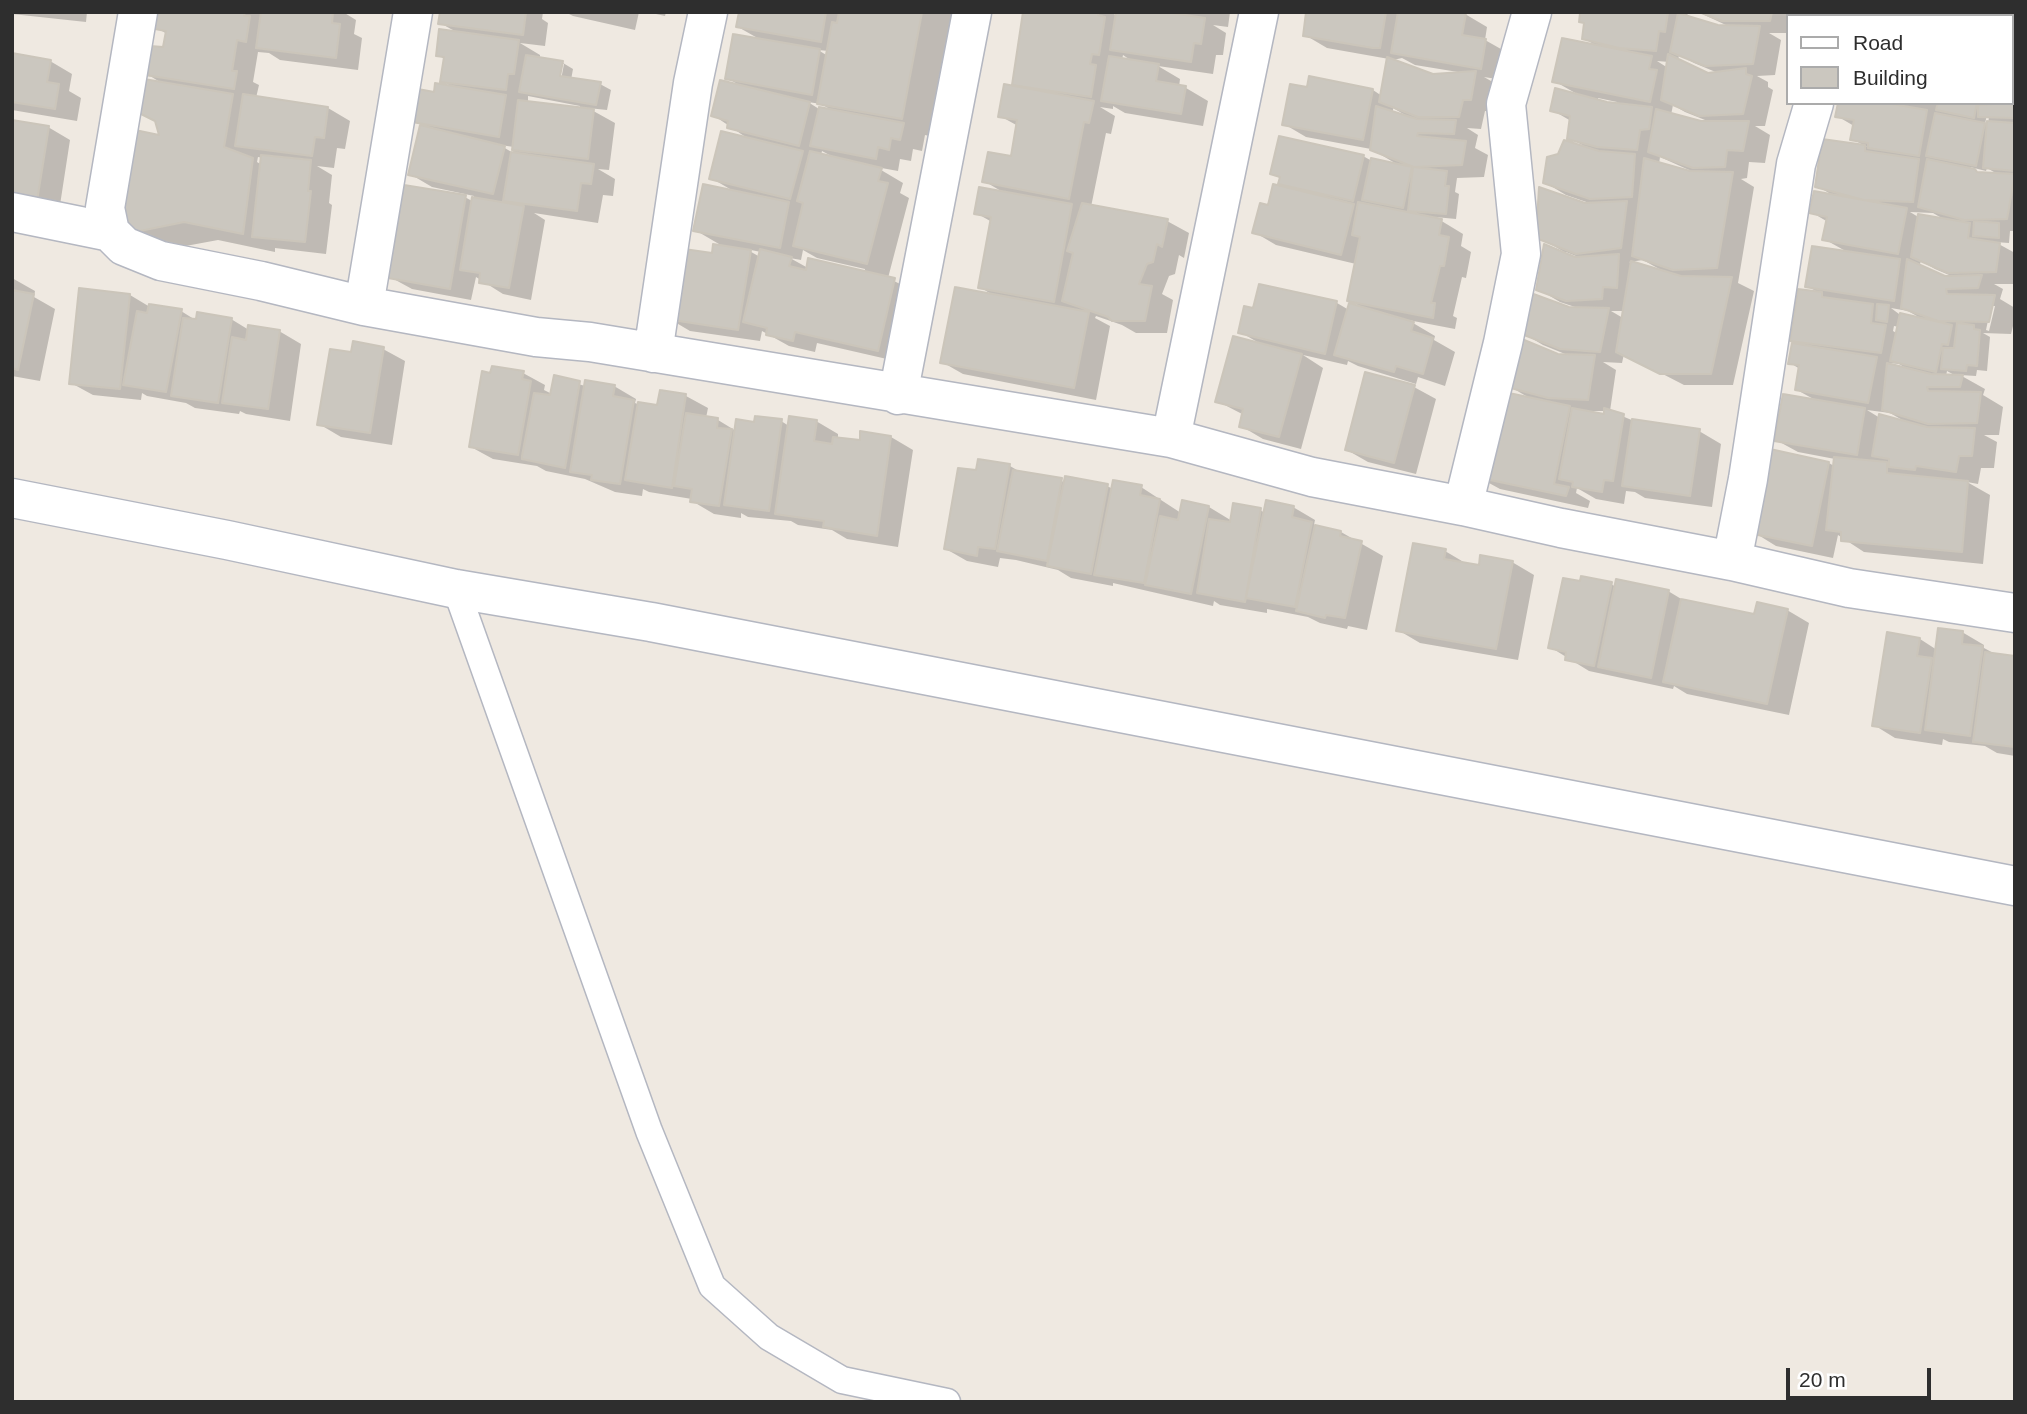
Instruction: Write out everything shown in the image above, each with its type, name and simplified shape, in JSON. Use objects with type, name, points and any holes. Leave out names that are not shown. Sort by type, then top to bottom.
[{"type":"street","points":[[138,12],[105,208],[110,232],[124,246],[161,261],[261,281],[364,306],[536,337],[590,342],[1171,438],[1312,477],[1732,561],[1849,588],[2013,604]]},
{"type":"street","points":[[364,306],[414,12]]},
{"type":"street","points":[[653,353],[694,83],[708,12]]},
{"type":"street","points":[[898,395],[972,12]]},
{"type":"street","points":[[1171,438],[1259,12]]},
{"type":"street","points":[[1463,506],[1503,343],[1521,254],[1506,104],[1532,12]]},
{"type":"street","points":[[1732,561],[1748,479],[1796,164],[1813,105]]},
{"type":"street","points":[[12,212],[110,232]]},
{"type":"street","points":[[12,498],[456,589],[651,622],[2015,886]]},
{"type":"lane","points":[[456,589],[649,1131],[712,1286],[769,1337],[842,1380],[947,1402]]},
{"type":"building","points":[[158,12],[245,12],[244,16],[250,16],[246,42],[237,40],[232,71],[237,71],[234,89],[145,75],[150,46],[163,47],[166,31],[155,29]]},
{"type":"building","points":[[261,12],[333,12],[332,23],[340,24],[336,58],[256,48]]},
{"type":"building","points":[[440,12],[526,12],[523,35],[438,24]]},
{"type":"building","points":[[739,12],[826,12],[821,42],[736,27]]},
{"type":"building","points":[[839,12],[922,12],[902,119],[817,104],[832,22],[837,23]]},
{"type":"building","points":[[1023,12],[1099,12],[1098,15],[1105,17],[1099,55],[1092,54],[1090,64],[1096,65],[1091,97],[1012,85]]},
{"type":"building","points":[[1116,12],[1165,12],[1205,18],[1201,44],[1194,43],[1191,62],[1110,50]]},
{"type":"building","points":[[1306,12],[1386,12],[1380,48],[1303,36]]},
{"type":"building","points":[[1398,12],[1466,13],[1462,35],[1486,39],[1481,69],[1391,53]]},
{"type":"building","points":[[1575,12],[1668,12],[1665,32],[1659,31],[1656,51],[1619,48],[1582,39],[1584,23],[1579,22],[1580,13]]},
{"type":"building","points":[[1699,12],[1772,12],[1770,21],[1722,21]]},
{"type":"building","points":[[1826,12],[1946,12],[1946,14]]},
{"type":"building","points":[[1980,12],[1980,14],[1956,14]]},
{"type":"building","points":[[1985,12],[2015,12],[2015,27],[2013,14]]},
{"type":"building","points":[[1678,13],[1718,25],[1760,26],[1753,64],[1705,66],[1670,52]]},
{"type":"building","points":[[2013,28],[2015,29],[2013,66]]},
{"type":"building","points":[[439,29],[519,40],[514,74],[508,74],[506,90],[440,82],[444,57],[436,56]]},
{"type":"building","points":[[733,34],[820,49],[812,95],[725,79]]},
{"type":"building","points":[[1562,38],[1652,56],[1649,69],[1657,70],[1650,102],[1552,82]]},
{"type":"building","points":[[12,53],[51,60],[47,82],[59,84],[55,109],[12,102]]},
{"type":"building","points":[[1668,54],[1708,73],[1746,68],[1746,74],[1752,76],[1743,114],[1699,116],[1661,100]]},
{"type":"building","points":[[526,55],[563,61],[560,76],[601,82],[596,105],[519,92]]},
{"type":"building","points":[[1109,56],[1159,64],[1156,81],[1186,86],[1181,114],[1101,101]]},
{"type":"building","points":[[1387,57],[1433,74],[1476,71],[1471,100],[1463,100],[1459,117],[1418,117],[1379,102]]},
{"type":"building","points":[[2015,72],[2015,118],[1978,117],[1978,105],[2013,105]]},
{"type":"building","points":[[1309,76],[1373,89],[1363,140],[1282,125],[1290,84],[1307,87]]},
{"type":"building","points":[[144,79],[233,94],[224,147],[253,158],[243,234],[184,222],[130,233],[115,208],[135,130],[159,135],[155,121],[137,112]]},
{"type":"building","points":[[720,80],[810,102],[799,146],[727,128],[728,121],[711,116]]},
{"type":"building","points":[[435,83],[506,95],[499,137],[412,122],[418,89],[434,92]]},
{"type":"building","points":[[1004,84],[1094,101],[1089,123],[1084,122],[1069,199],[982,182],[988,152],[1011,156],[1017,120],[998,117]]},
{"type":"building","points":[[1555,88],[1607,102],[1652,107],[1649,129],[1640,130],[1637,150],[1597,147],[1567,139],[1570,116],[1550,111]]},
{"type":"building","points":[[243,94],[328,107],[324,138],[315,137],[312,156],[235,146]]},
{"type":"building","points":[[518,100],[594,109],[588,159],[512,150]]},
{"type":"building","points":[[1838,105],[1898,105],[1927,110],[1919,156],[1868,148],[1868,143],[1850,140],[1854,120],[1835,117]]},
{"type":"building","points":[[1937,105],[1977,105],[1974,118],[1936,110]]},
{"type":"building","points":[[1376,106],[1417,119],[1456,120],[1454,134],[1418,133],[1417,136],[1466,141],[1462,165],[1414,167],[1370,150]]},
{"type":"building","points":[[819,107],[904,123],[900,140],[891,138],[889,150],[878,147],[876,159],[810,146]]},
{"type":"building","points":[[1656,109],[1701,121],[1749,121],[1743,151],[1727,150],[1725,167],[1693,168],[1648,152]]},
{"type":"building","points":[[1935,113],[1985,123],[1976,166],[1926,156]]},
{"type":"building","points":[[12,120],[49,126],[36,207],[12,203]]},
{"type":"building","points":[[1987,121],[2015,123],[2015,171],[1983,168]]},
{"type":"building","points":[[420,125],[505,146],[493,194],[408,175]]},
{"type":"building","points":[[721,131],[803,151],[790,199],[709,179]]},
{"type":"building","points":[[1279,136],[1364,155],[1353,201],[1278,184],[1280,177],[1270,174]]},
{"type":"building","points":[[1822,139],[1865,145],[1865,151],[1919,159],[1913,202],[1864,200],[1815,187]]},
{"type":"building","points":[[1564,140],[1599,151],[1635,154],[1632,197],[1590,199],[1543,183],[1547,157],[1558,154]]},
{"type":"building","points":[[810,151],[882,168],[878,181],[888,183],[867,264],[793,246],[803,203],[797,201]]},
{"type":"building","points":[[511,152],[594,164],[591,184],[581,183],[577,211],[503,201]]},
{"type":"building","points":[[261,155],[311,160],[308,191],[311,191],[305,242],[252,237]]},
{"type":"building","points":[[1371,158],[1412,167],[1403,208],[1362,200]]},
{"type":"building","points":[[1644,158],[1690,171],[1733,172],[1717,268],[1673,270],[1632,256]]},
{"type":"building","points":[[1927,159],[1975,169],[1977,172],[2015,174],[2007,219],[1964,220],[1918,207]]},
{"type":"building","points":[[1413,167],[1447,171],[1445,186],[1449,186],[1446,214],[1408,211]]},
{"type":"building","points":[[703,184],[789,202],[780,248],[693,231]]},
{"type":"building","points":[[1273,184],[1354,204],[1341,255],[1252,233],[1260,203],[1268,205]]},
{"type":"building","points":[[404,185],[466,195],[450,289],[388,278]]},
{"type":"building","points":[[979,187],[1072,204],[1054,302],[978,288],[991,217],[974,214]]},
{"type":"building","points":[[1539,187],[1585,203],[1627,201],[1621,248],[1576,254],[1536,238]]},
{"type":"building","points":[[1814,191],[1907,208],[1898,254],[1822,240],[1827,217],[1809,213]]},
{"type":"building","points":[[472,197],[524,206],[509,288],[479,283],[480,273],[460,270]]},
{"type":"building","points":[[1358,202],[1442,219],[1439,235],[1449,237],[1444,266],[1440,266],[1431,303],[1435,303],[1433,318],[1347,301],[1360,237],[1352,235]]},
{"type":"building","points":[[1082,203],[1168,219],[1162,247],[1157,244],[1153,262],[1147,264],[1139,284],[1152,286],[1145,321],[1112,321],[1108,317],[1062,301],[1073,253],[1067,251]]},
{"type":"building","points":[[1918,214],[1970,223],[1968,238],[2000,243],[1996,272],[1948,273],[1911,257]]},
{"type":"building","points":[[1974,221],[1999,223],[1999,238],[1973,236]]},
{"type":"building","points":[[713,244],[751,250],[738,330],[666,319],[677,248],[712,253]]},
{"type":"building","points":[[1544,244],[1575,257],[1619,254],[1617,288],[1603,287],[1602,299],[1566,301],[1536,290]]},
{"type":"building","points":[[1812,246],[1900,259],[1894,301],[1805,287]]},
{"type":"building","points":[[760,249],[792,257],[789,266],[806,270],[808,258],[895,278],[878,351],[795,332],[793,341],[766,335],[767,328],[743,322]]},
{"type":"building","points":[[1907,259],[1945,276],[1982,275],[1978,288],[1946,289],[1947,294],[1995,295],[1989,322],[1938,321],[1901,308]]},
{"type":"building","points":[[1631,261],[1681,276],[1732,277],[1711,374],[1660,374],[1616,352]]},
{"type":"building","points":[[1259,284],[1337,301],[1325,354],[1238,333],[1244,306],[1253,308]]},
{"type":"building","points":[[955,287],[1089,312],[1074,388],[940,363]]},
{"type":"building","points":[[79,288],[130,294],[120,389],[69,384]]},
{"type":"building","points":[[1798,289],[1822,292],[1822,297],[1873,304],[1871,323],[1886,325],[1881,353],[1790,341]]},
{"type":"building","points":[[12,290],[34,294],[18,370],[12,368]]},
{"type":"building","points":[[1528,292],[1569,307],[1609,308],[1600,352],[1560,349],[1519,333]]},
{"type":"building","points":[[1349,303],[1414,322],[1411,331],[1433,338],[1423,374],[1396,366],[1394,372],[1334,355]]},
{"type":"building","points":[[149,304],[182,309],[166,392],[123,385],[137,311],[147,313]]},
{"type":"building","points":[[1877,304],[1889,305],[1887,322],[1876,320]]},
{"type":"building","points":[[197,312],[232,318],[218,403],[171,396],[183,318],[196,319]]},
{"type":"building","points":[[1900,313],[1952,325],[1948,345],[1942,344],[1936,372],[1890,361]]},
{"type":"building","points":[[1957,323],[1974,325],[1974,329],[1980,330],[1977,366],[1967,365],[1966,371],[1941,369],[1943,348],[1954,348]]},
{"type":"building","points":[[248,325],[280,330],[268,409],[222,403],[232,337],[246,340]]},
{"type":"building","points":[[1233,336],[1302,354],[1279,437],[1239,427],[1243,409],[1215,402]]},
{"type":"building","points":[[1517,337],[1558,354],[1595,355],[1588,400],[1548,398],[1507,387]]},
{"type":"building","points":[[353,341],[384,347],[370,433],[317,425],[330,349],[351,352]]},
{"type":"building","points":[[1792,343],[1877,357],[1868,403],[1795,390],[1799,365],[1788,364]]},
{"type":"building","points":[[1887,363],[1931,374],[1963,375],[1960,387],[1927,387],[1928,391],[1981,392],[1977,423],[1928,424],[1882,410]]},
{"type":"building","points":[[492,366],[524,371],[522,379],[531,381],[518,455],[469,447],[482,371],[490,373]]},
{"type":"building","points":[[1365,372],[1415,385],[1394,463],[1345,450]]},
{"type":"building","points":[[554,375],[580,381],[565,468],[522,459],[534,393],[550,395]]},
{"type":"building","points":[[585,380],[615,385],[613,396],[634,400],[620,484],[591,480],[592,475],[570,472]]},
{"type":"building","points":[[660,390],[686,394],[672,488],[625,480],[638,402],[657,405]]},
{"type":"building","points":[[1495,390],[1570,406],[1554,484],[1569,487],[1566,496],[1476,477]]},
{"type":"building","points":[[1783,394],[1865,408],[1857,455],[1774,441]]},
{"type":"building","points":[[1572,408],[1604,414],[1604,408],[1624,414],[1613,481],[1604,480],[1602,492],[1572,487],[1573,482],[1559,479]]},
{"type":"building","points":[[686,413],[718,418],[717,428],[732,429],[719,506],[690,502],[692,489],[674,486]]},
{"type":"building","points":[[1879,414],[1927,427],[1975,428],[1972,456],[1959,456],[1956,472],[1916,466],[1915,470],[1889,467],[1889,459],[1872,456]]},
{"type":"building","points":[[755,416],[782,419],[769,511],[724,505],[736,419],[754,422]]},
{"type":"building","points":[[789,416],[817,420],[814,441],[832,444],[833,437],[860,440],[860,431],[891,436],[877,536],[823,527],[824,521],[775,514]]},
{"type":"building","points":[[1632,419],[1700,429],[1690,496],[1622,486]]},
{"type":"building","points":[[1770,449],[1829,462],[1812,546],[1753,534]]},
{"type":"building","points":[[1834,457],[1887,462],[1887,473],[1968,481],[1962,552],[1841,541],[1841,532],[1826,530]]},
{"type":"building","points":[[978,459],[1010,464],[995,549],[978,547],[977,556],[944,549],[958,468],[976,470]]},
{"type":"building","points":[[1013,470],[1062,478],[1047,561],[997,551]]},
{"type":"building","points":[[1065,476],[1108,484],[1091,574],[1047,566]]},
{"type":"building","points":[[1113,480],[1142,485],[1140,495],[1160,499],[1144,583],[1094,575]]},
{"type":"building","points":[[1182,500],[1209,506],[1191,594],[1145,585],[1160,516],[1178,520]]},
{"type":"building","points":[[1266,500],[1294,506],[1292,517],[1312,522],[1295,607],[1246,598]]},
{"type":"building","points":[[1233,503],[1261,508],[1245,602],[1197,593],[1209,519],[1230,522]]},
{"type":"building","points":[[1315,525],[1341,531],[1340,536],[1362,541],[1345,618],[1326,615],[1325,618],[1296,611]]},
{"type":"building","points":[[1413,543],[1446,549],[1444,559],[1479,565],[1480,555],[1513,561],[1496,649],[1396,631]]},
{"type":"building","points":[[1581,576],[1612,582],[1594,666],[1565,660],[1566,652],[1548,648],[1563,578],[1580,581]]},
{"type":"building","points":[[1616,579],[1669,590],[1651,678],[1598,667]]},
{"type":"building","points":[[1681,599],[1754,614],[1757,602],[1788,609],[1767,704],[1663,682]]},
{"type":"building","points":[[1938,628],[1963,631],[1962,644],[1983,646],[1970,736],[1925,730]]},
{"type":"building","points":[[1887,632],[1920,638],[1917,656],[1932,658],[1920,733],[1872,726]]},
{"type":"building","points":[[1985,652],[2015,656],[2015,747],[1973,742]]}]
